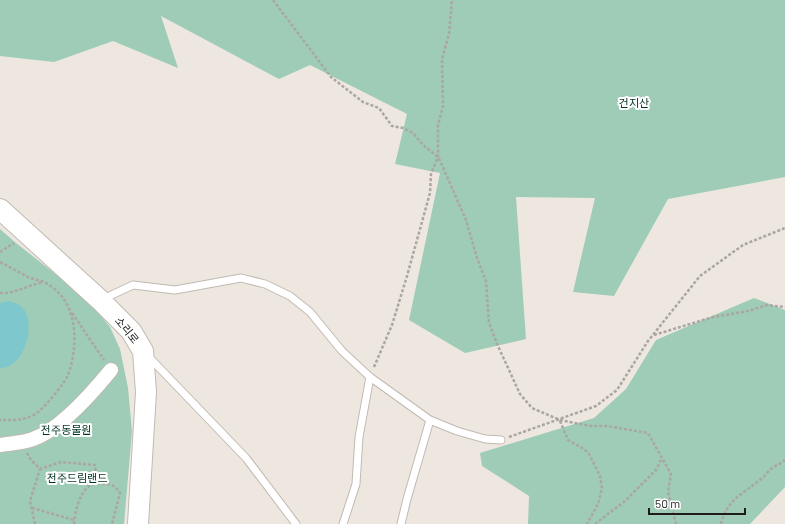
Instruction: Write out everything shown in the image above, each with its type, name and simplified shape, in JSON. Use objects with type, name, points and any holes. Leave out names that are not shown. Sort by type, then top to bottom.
[{"type":"street","name":"소리로","points":[[0,209],[100,300],[131,331],[143,351],[146,392],[138,524]]},
{"type":"street","points":[[0,445],[33,439],[52,429],[78,407],[101,383],[110,370]]},
{"type":"lane","points":[[100,300],[133,285],[175,290],[241,278],[265,284],[290,296],[310,312],[342,351],[370,377],[430,420],[457,431],[485,439],[501,440]]},
{"type":"lane","points":[[143,351],[246,458],[296,524]]},
{"type":"lane","points":[[343,524],[356,484],[359,437],[370,377]]},
{"type":"lane","points":[[401,524],[430,420]]},
{"type":"path","points":[[273,0],[331,77],[363,102],[379,108],[392,126],[403,128],[413,133],[423,145],[438,157],[466,220],[477,258],[486,281],[489,323],[520,394],[532,408],[559,420],[590,426],[607,426],[648,433],[671,474],[668,492],[676,524]]},
{"type":"path","points":[[370,377],[394,318],[430,193],[431,174],[438,157],[438,125],[443,106],[442,59],[448,34],[452,0]]},
{"type":"path","points":[[501,440],[596,406],[617,390],[652,336],[700,276],[743,245],[785,228]]},
{"type":"path","points":[[0,262],[31,278],[50,285],[63,297],[110,370]]},
{"type":"path","points":[[0,293],[9,292],[42,281]]},
{"type":"path","points":[[652,336],[713,317],[748,311],[767,304],[785,307]]},
{"type":"path","points":[[0,420],[23,420],[38,413],[49,401],[66,377],[73,354],[74,333],[72,312]]},
{"type":"path","points":[[559,420],[568,440],[584,449],[589,454],[600,476],[602,488],[598,504],[588,524]]},
{"type":"path","points":[[22,441],[31,460],[40,469]]},
{"type":"path","points":[[595,524],[624,501],[656,470],[662,458]]},
{"type":"path","points":[[721,524],[724,513],[735,498],[760,480],[772,468],[785,460]]},
{"type":"path","points":[[40,469],[60,462],[95,465],[98,484]]},
{"type":"path","points":[[35,524],[30,501],[40,469]]},
{"type":"path","points":[[74,524],[81,497],[90,486],[98,484],[112,484],[120,493],[112,524]]},
{"type":"path","points":[[32,508],[74,520]]},
{"type":"green space","name":"건지산","points":[[0,0],[785,0],[785,177],[668,199],[614,296],[573,292],[595,198],[516,197],[526,339],[465,353],[409,320],[440,173],[395,164],[407,114],[310,65],[279,79],[161,16],[178,68],[113,41],[54,62],[0,56]]},
{"type":"green space","name":"전주동물원","points":[[0,229],[86,298],[110,327],[120,349],[128,388],[132,431],[124,524],[0,524]]},
{"type":"green space","points":[[754,298],[785,310],[785,487],[750,524],[528,524],[529,496],[482,466],[480,453],[594,418],[626,389],[656,340]]},
{"type":"water","points":[[10,301],[16,303],[25,311],[28,318],[28,337],[21,354],[15,361],[8,366],[0,368],[0,303]]},
{"type":"park label","name":"전주드림랜드","points":[[77,478]]}]
